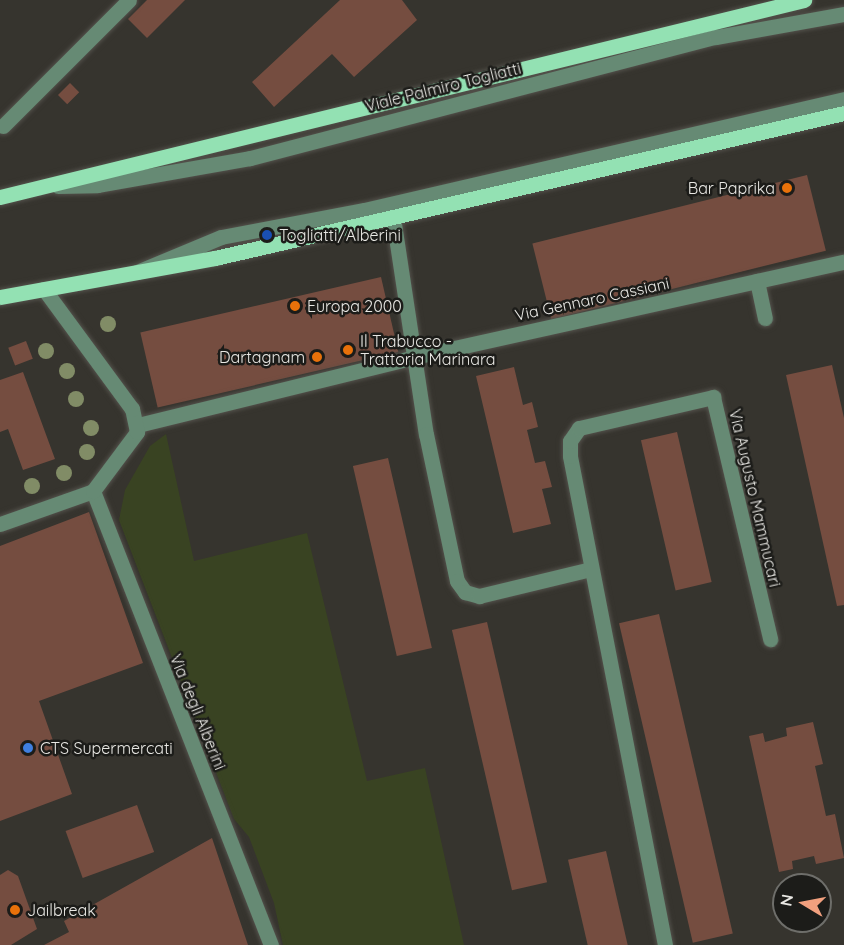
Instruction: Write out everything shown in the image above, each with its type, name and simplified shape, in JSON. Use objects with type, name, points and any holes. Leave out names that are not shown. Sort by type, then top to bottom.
[{"type":"main road","name":"Viale Palmiro Togliatti","points":[[0,197],[804,0]]},
{"type":"main road","points":[[0,297],[129,276],[844,113]]},
{"type":"street","points":[[3,126],[129,0]]},
{"type":"street","name":"Viale Palmiro Togliatti","points":[[49,186],[97,185],[250,158],[716,37],[844,14]]},
{"type":"street","points":[[129,276],[158,259],[221,237],[398,202],[844,99]]},
{"type":"street","points":[[393,217],[414,357],[460,587],[479,596],[591,569]]},
{"type":"street","name":"Via Gennaro Cassiani","points":[[138,425],[414,357],[844,262]]},
{"type":"street","points":[[757,280],[765,318]]},
{"type":"street","points":[[0,524],[93,491],[124,454],[138,425],[44,289]]},
{"type":"street","name":"Via Augusto Mammucari","points":[[665,945],[569,448],[574,434],[586,424],[713,397],[770,639]]},
{"type":"street","name":"Via degli Alberini","points":[[93,491],[271,945]]},
{"type":"green space","points":[[166,434],[194,561],[307,533],[367,781],[425,768],[464,945],[283,945],[274,903],[249,837],[234,819],[119,520],[125,490],[150,446]]},
{"type":"building","points":[[147,0],[185,0],[147,38],[128,19]]},
{"type":"building","points":[[340,0],[402,0],[417,20],[354,77],[332,54],[274,107],[252,82]]},
{"type":"building","points":[[70,83],[79,92],[67,104],[58,95]]},
{"type":"building","points":[[807,175],[826,251],[551,319],[532,243]]},
{"type":"building","points":[[381,277],[398,352],[158,408],[140,333]]},
{"type":"building","points":[[26,341],[33,359],[15,366],[8,348]]},
{"type":"building","points":[[832,365],[844,418],[844,605],[837,606],[786,375]]},
{"type":"building","points":[[514,367],[523,405],[532,402],[538,427],[527,430],[535,463],[545,461],[552,487],[542,489],[551,524],[513,533],[476,376]]},
{"type":"building","points":[[23,372],[55,459],[23,470],[8,429],[0,432],[0,380]]},
{"type":"building","points":[[677,432],[712,582],[676,590],[641,440]]},
{"type":"building","points":[[388,458],[432,648],[397,656],[353,466]]},
{"type":"building","name":"CTS Supermercati","points":[[89,512],[143,663],[39,701],[72,794],[0,821],[0,546]]},
{"type":"building","points":[[659,614],[733,934],[693,943],[619,623]]},
{"type":"building","points":[[487,622],[547,882],[512,890],[452,630]]},
{"type":"building","points":[[813,722],[823,764],[815,766],[826,816],[835,814],[844,858],[816,864],[814,856],[792,861],[793,869],[779,872],[749,736],[763,733],[765,742],[787,736],[786,728]]},
{"type":"building","points":[[137,805],[154,852],[83,878],[66,831]]},
{"type":"building","points":[[212,838],[248,945],[44,945],[69,932],[64,921]]},
{"type":"building","points":[[606,851],[628,945],[588,945],[568,860]]},
{"type":"building","name":"Jailbreak","points":[[8,870],[18,876],[37,929],[11,945],[0,945],[0,875]]},
{"type":"place","name":"Bar Paprika","points":[[787,188]]},
{"type":"place","name":"Togliatti/Alberini","points":[[267,235]]},
{"type":"place","name":"Europa 2000","points":[[295,306]]},
{"type":"place","name":"Il Trabucco - Trattoria Marinara","points":[[348,350]]},
{"type":"place","name":"Dartagnam","points":[[317,357]]},
{"type":"place","name":"CTS Supermercati","points":[[28,748]]},
{"type":"place","name":"Jailbreak","points":[[15,910]]}]
